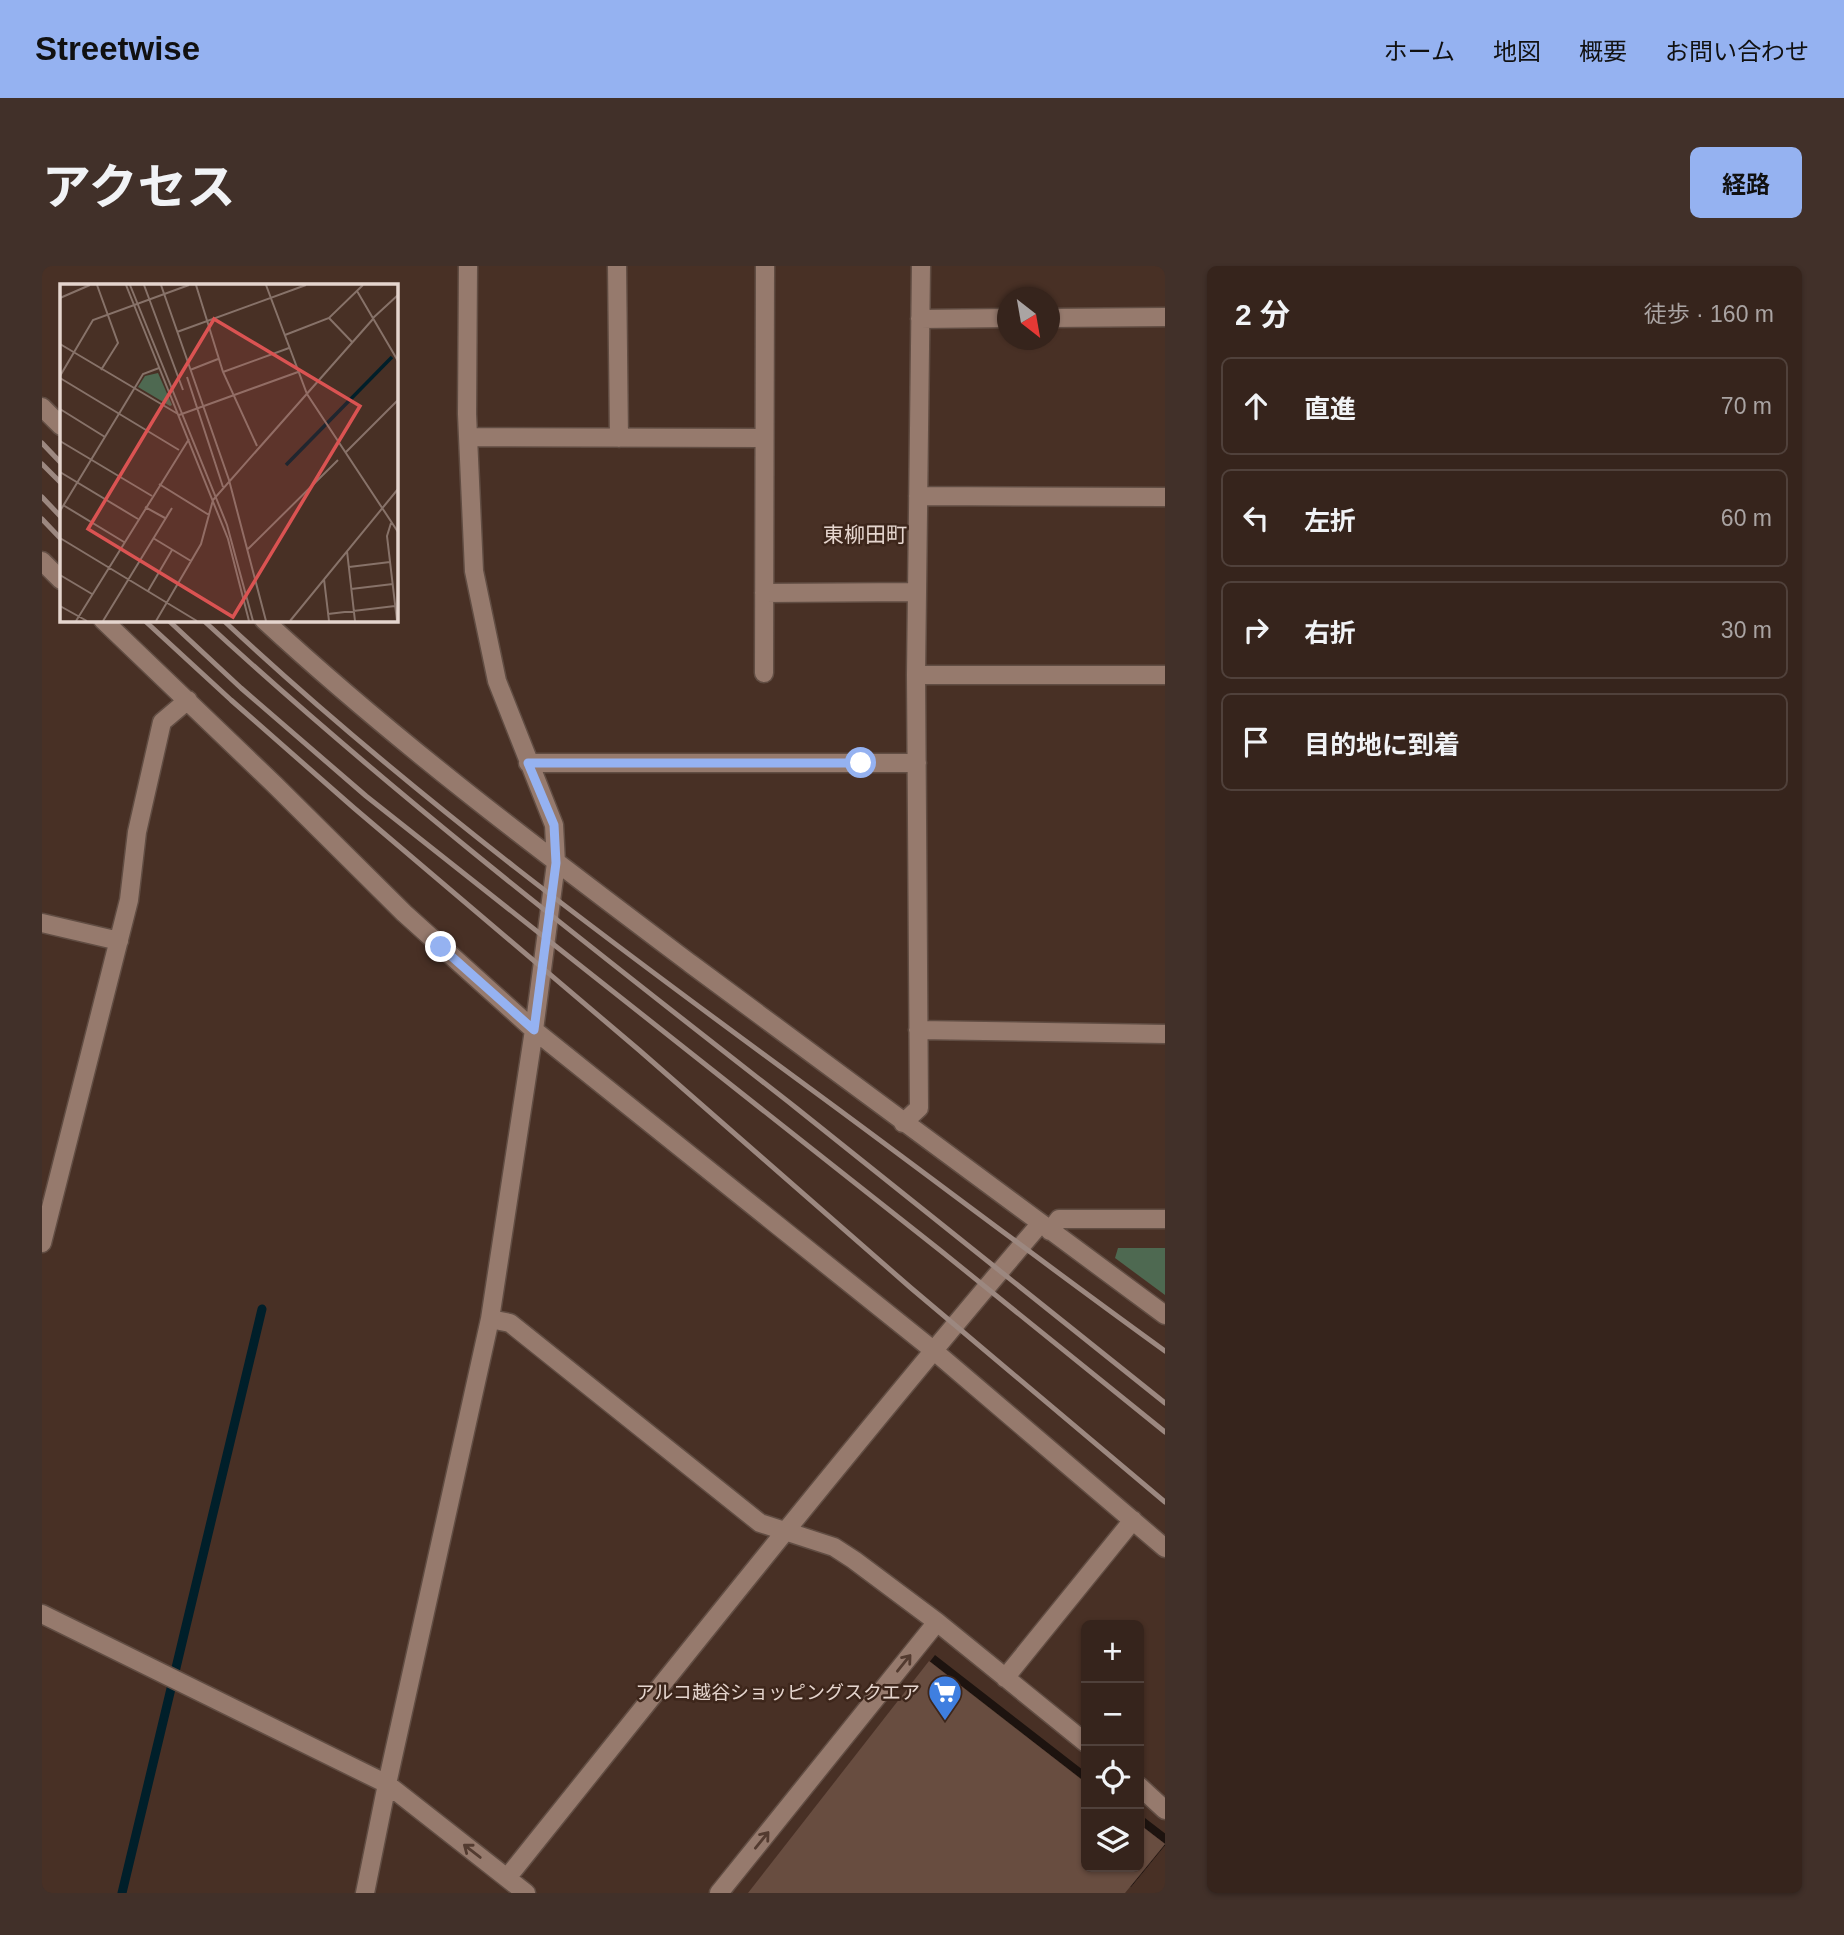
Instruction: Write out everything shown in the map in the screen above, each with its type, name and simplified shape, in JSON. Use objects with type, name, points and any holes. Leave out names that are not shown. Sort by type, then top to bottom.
[{"type":"street","points":[[365,1893],[490,1320],[556,863],[554,825],[497,681],[474,571],[468,437],[468,266]]},
{"type":"street","points":[[617,266],[619,438]]},
{"type":"street","points":[[764,673],[765,266]]},
{"type":"street","points":[[903,1123],[919,1108],[916,675],[921,266]]},
{"type":"street","points":[[1060,318],[1165,317]]},
{"type":"street","points":[[920,318],[997,318]]},
{"type":"street","points":[[42,407],[60,425]]},
{"type":"street","points":[[468,437],[763,438]]},
{"type":"street","points":[[918,496],[1165,497]]},
{"type":"street","points":[[42,561],[60,579]]},
{"type":"street","points":[[764,593],[917,592]]},
{"type":"street","points":[[104,621],[404,913],[534,1030],[933,1350],[1165,1548]]},
{"type":"street","points":[[265,621],[336,686],[556,863],[1165,1315]]},
{"type":"street","points":[[916,675],[1165,675]]},
{"type":"street","points":[[42,1243],[46,1208],[129,900],[137,832],[162,722],[188,701]]},
{"type":"street","points":[[528,763],[917,763]]},
{"type":"street","points":[[42,923],[119,942]]},
{"type":"street","points":[[918,1030],[1165,1034]]},
{"type":"street","points":[[507,1878],[933,1350],[1045,1228],[1059,1219],[1165,1219]]},
{"type":"street","points":[[490,1320],[510,1323],[760,1523],[834,1547],[854,1560],[937,1622],[1081,1739]]},
{"type":"street","points":[[1005,1678],[1133,1520]]},
{"type":"street","points":[[42,1615],[387,1784],[526,1893]]},
{"type":"street","points":[[719,1893],[937,1622]]},
{"type":"street","points":[[1144,1791],[1165,1810]]},
{"type":"green space","points":[[1118,1248],[1165,1248],[1165,1295],[1115,1258]]},
{"type":"building","name":"アルコ越谷ショッピングスクエア","points":[[929,1661],[1081,1779],[1081,1872],[1142,1872],[1125,1893],[748,1893]]},
{"type":"building","name":"アルコ越谷ショッピングスクエア","points":[[1144,1828],[1165,1844],[1144,1870]]},
{"type":"waterway","points":[[122,1893],[262,1309]]},
{"type":"railway","points":[[42,443],[60,462]]},
{"type":"railway","points":[[42,464],[60,482]]},
{"type":"railway","points":[[42,497],[60,516]]},
{"type":"railway","points":[[42,519],[60,538]]},
{"type":"railway","points":[[145,621],[354,808],[639,1050],[911,1288],[1165,1502]]},
{"type":"railway","points":[[169,621],[241,688],[366,796],[941,1251],[1165,1432]]},
{"type":"railway","points":[[204,621],[346,747],[494,869],[1165,1403]]},
{"type":"railway","points":[[224,621],[366,747],[516,868],[668,984],[1165,1351]]},
{"type":"place","name":"アルコ越谷ショッピングスクエア","points":[[945,1722]]},
{"type":"district","name":"東柳田町","points":[[865,535]]},
{"type":"route","points":[[441,947],[534,1030],[556,863],[554,825],[528,763],[861,763]]}]
